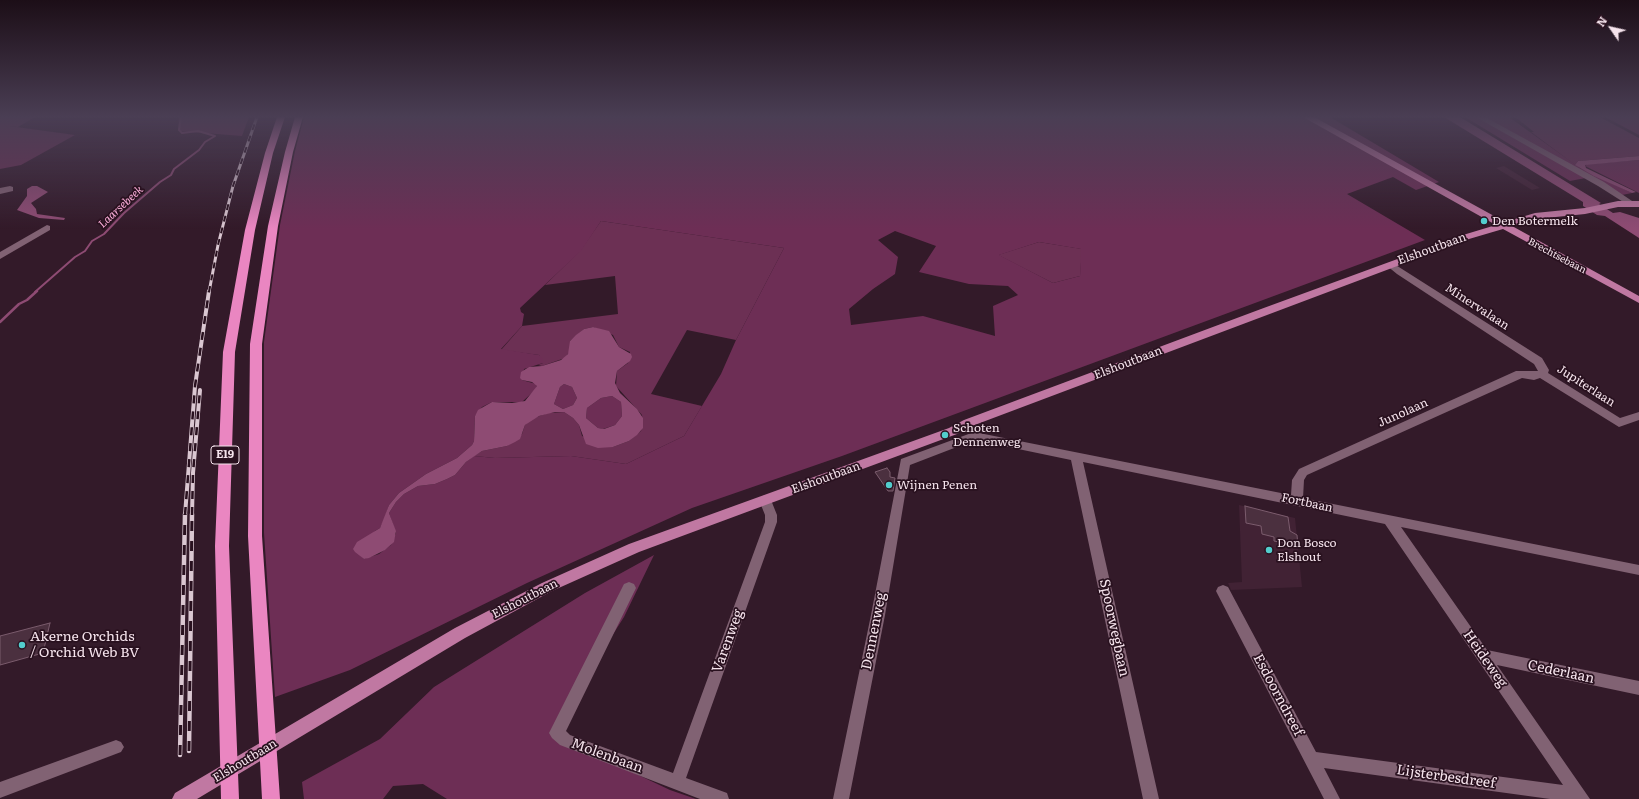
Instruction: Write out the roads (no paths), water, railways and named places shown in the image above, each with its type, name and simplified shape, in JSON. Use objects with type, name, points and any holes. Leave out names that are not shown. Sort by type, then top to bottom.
[{"type":"highway","name":"E19","points":[[230,799],[222,546],[229,352],[250,230],[269,154]]},
{"type":"highway","name":"E19","points":[[270,799],[254,536],[256,344],[273,226],[289,154]]},
{"type":"main road","name":"Brechtsebaan","points":[[1373,154],[1639,300]]},
{"type":"main road","name":"Elshoutbaan","points":[[181,799],[460,632],[547,587],[634,548],[765,500],[902,456],[1390,265],[1502,225],[1535,216],[1587,211],[1612,205],[1635,203]]},
{"type":"street","points":[[1546,154],[1635,203]]},
{"type":"street","points":[[0,191],[10,189]]},
{"type":"street","points":[[0,256],[47,228]]},
{"type":"street","name":"Minervalaan","points":[[1390,265],[1538,361],[1544,370],[1542,374]]},
{"type":"street","name":"Junolaan","points":[[1297,501],[1298,480],[1303,472],[1515,376],[1520,374],[1534,376],[1542,374]]},
{"type":"street","name":"Jupiterlaan","points":[[1542,374],[1619,423],[1639,416]]},
{"type":"street","name":"Fortbaan","points":[[902,456],[974,436],[1639,570]]},
{"type":"street","name":"Dennenweg","points":[[841,799],[878,615],[902,456]]},
{"type":"street","name":"Spoorwegbaan","points":[[1076,456],[1152,799]]},
{"type":"street","name":"Varenweg","points":[[677,782],[771,522],[771,515],[765,500]]},
{"type":"street","name":"Heideweg","points":[[1389,520],[1580,797]]},
{"type":"street","name":"Molenbaan","points":[[629,588],[557,733],[565,740],[721,799]]},
{"type":"street","name":"Esdoorndreef","points":[[1223,591],[1332,799]]},
{"type":"street","name":"Cederlaan","points":[[1482,655],[1639,688]]},
{"type":"street","points":[[0,790],[116,747]]},
{"type":"street","name":"Lijsterbesdreef","points":[[1312,759],[1580,797]]},
{"type":"waterway","name":"Laarsebeek","points":[[35,292],[75,257],[85,251],[92,241],[104,234],[124,213],[160,182],[171,175],[174,169],[193,154]]},
{"type":"waterway","name":"Laarsebeek","points":[[0,322],[19,304],[27,300],[37,291]]},
{"type":"railway","points":[[209,292],[218,245],[233,186],[244,154]]},
{"type":"railway","points":[[185,515],[195,386],[209,291]]},
{"type":"railway","points":[[192,515],[193,473],[200,390]]},
{"type":"railway","points":[[180,755],[185,514]]},
{"type":"railway","points":[[189,751],[192,514]]},
{"type":"place","name":"Den Botermelk","points":[[1484,221]]},
{"type":"place","name":"Schoten Dennenweg","points":[[945,435]]},
{"type":"place","name":"Wijnen Penen","points":[[889,485]]},
{"type":"place","name":"Don Bosco Elshout","points":[[1269,550]]},
{"type":"place","name":"Akerne Orchids / Orchid Web BV","points":[[22,645]]}]
